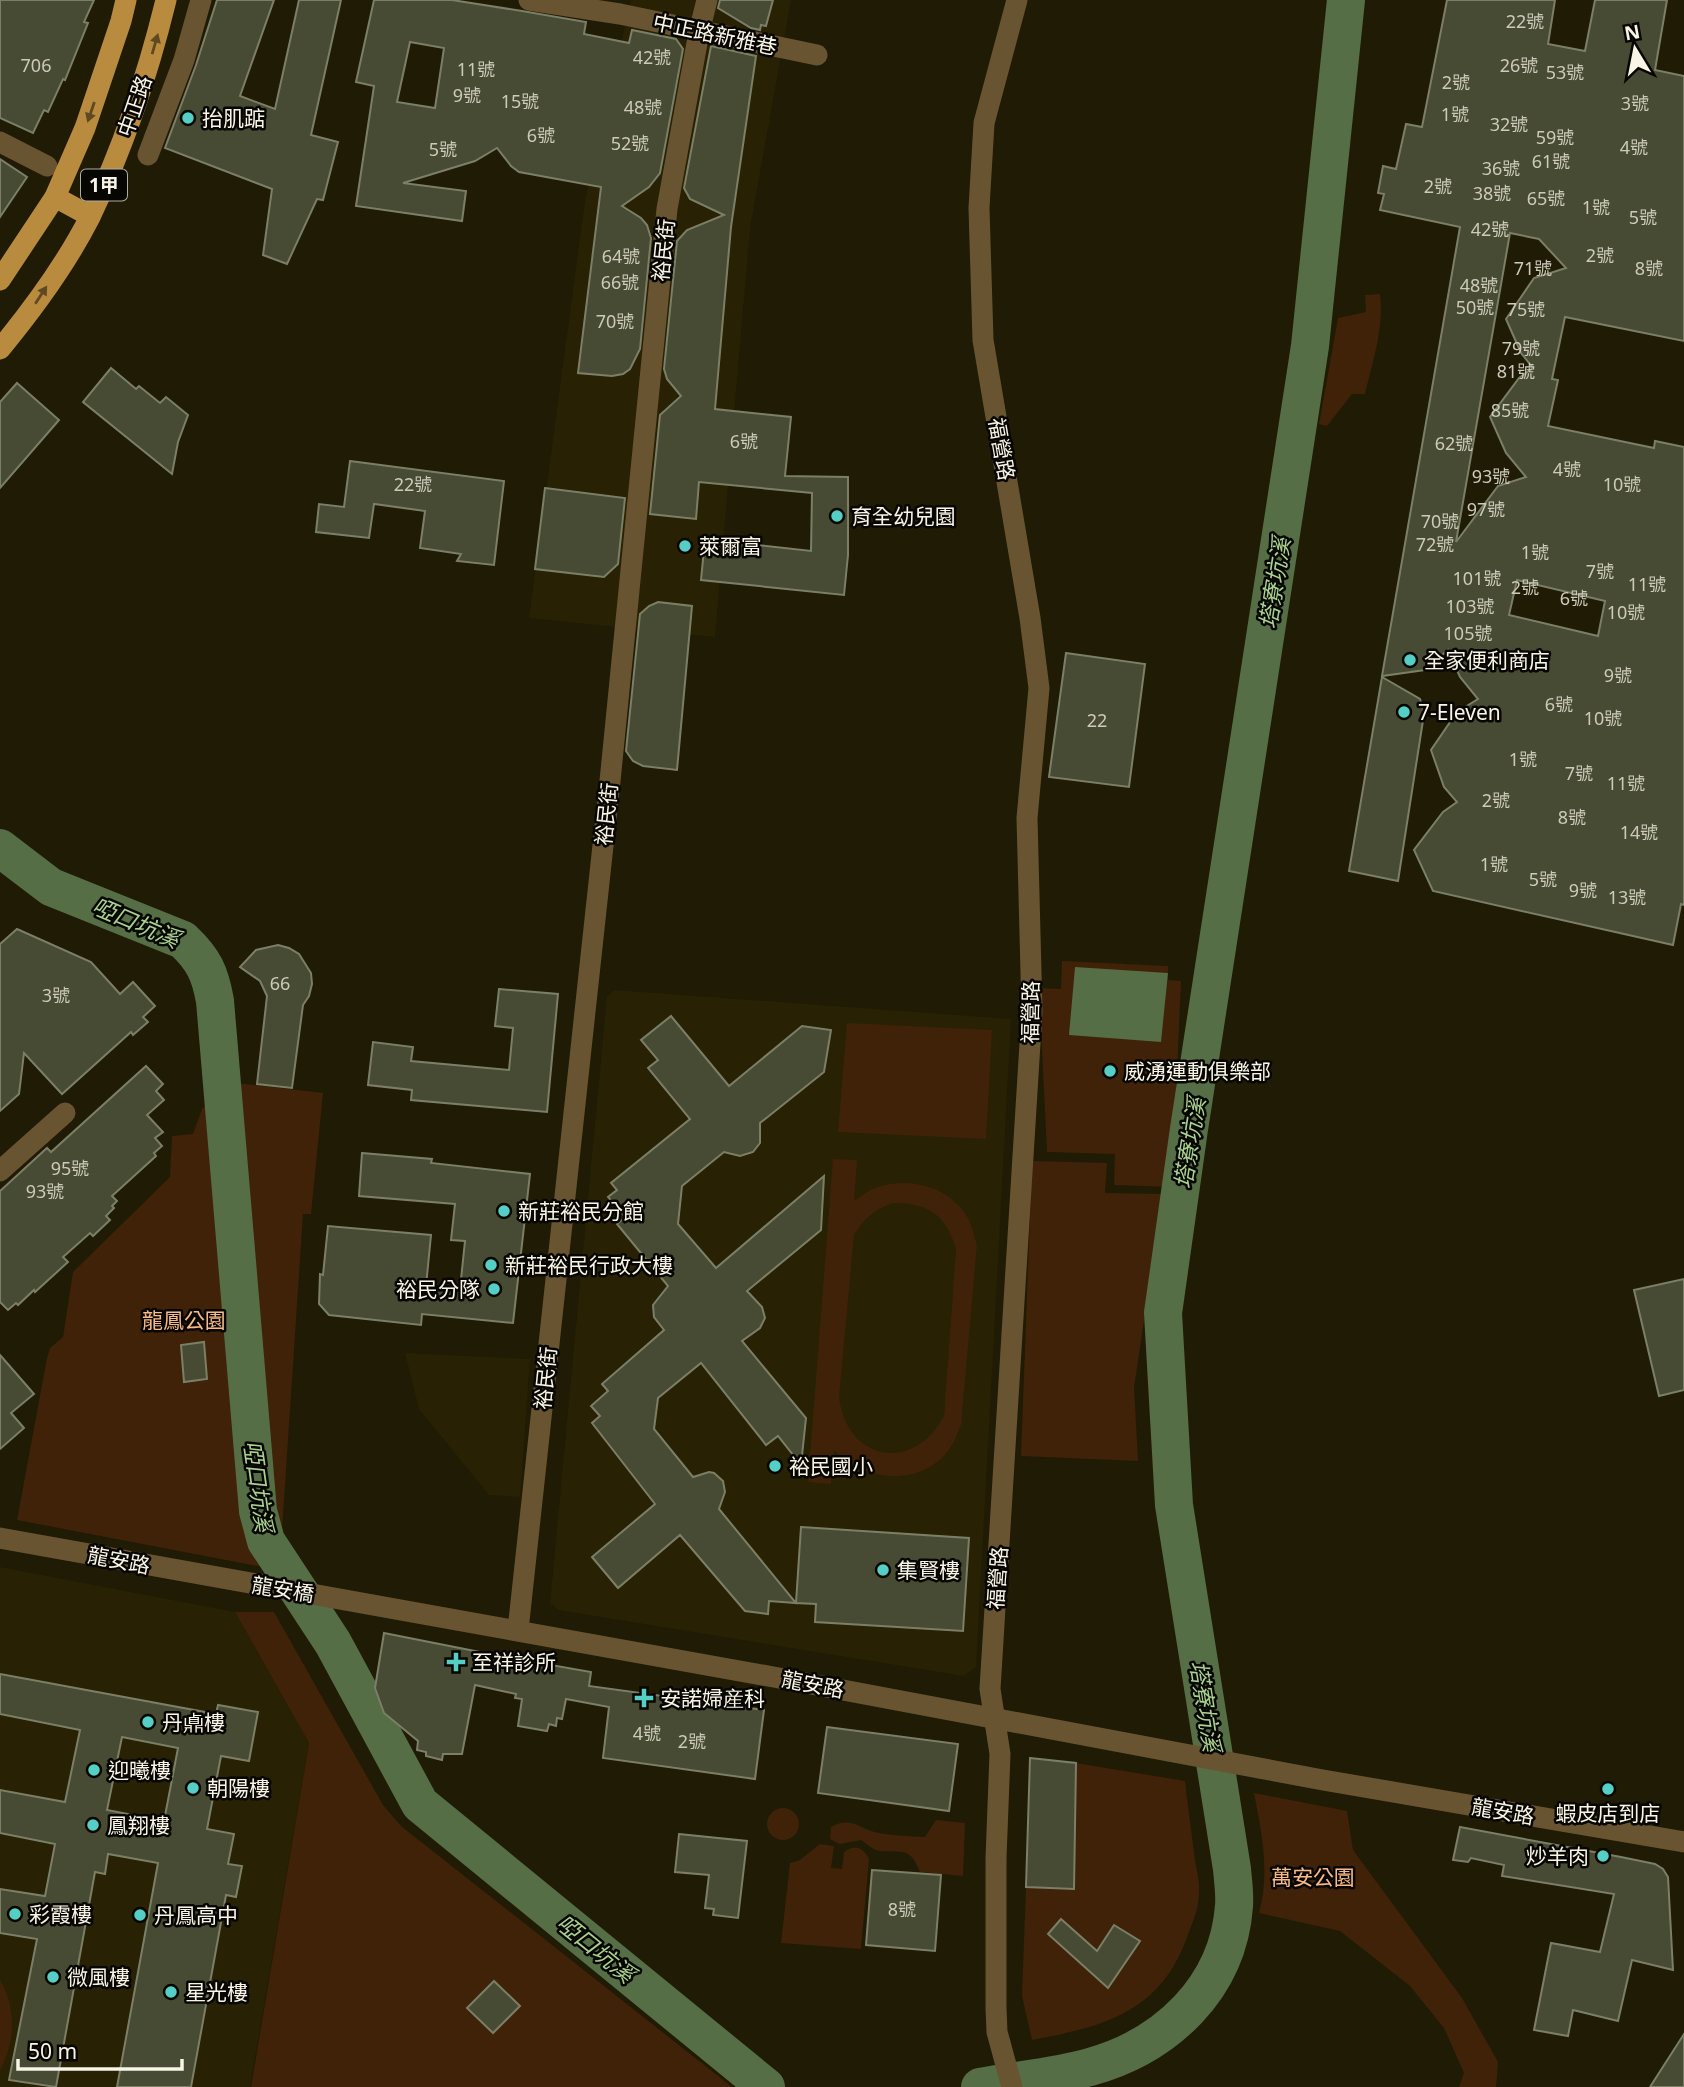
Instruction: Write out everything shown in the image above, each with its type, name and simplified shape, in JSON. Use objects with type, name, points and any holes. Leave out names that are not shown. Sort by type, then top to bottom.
[{"type":"main road","name":"中正路","points":[[0,280],[55,197],[85,128],[126,0]]},
{"type":"main road","name":"中正路","points":[[0,349],[29,313],[90,216],[121,144],[154,48],[166,0]]},
{"type":"main road","points":[[55,197],[90,216]]},
{"type":"street","points":[[148,155],[184,60],[201,0]]},
{"type":"street","name":"中正路新雅巷","points":[[529,0],[620,14],[817,55]]},
{"type":"street","name":"裕民街","points":[[519,1630],[610,781],[667,209],[707,0]]},
{"type":"street","name":"福營路","points":[[1012,2087],[998,2032],[996,2008],[996,1858],[1000,1754],[990,1689],[1032,1011],[1027,818],[1039,688],[1030,618],[983,340],[979,208],[984,123],[1017,0]]},
{"type":"street","points":[[0,142],[47,166]]},
{"type":"street","points":[[0,1171],[65,1113]]},
{"type":"street","name":"龍安路","points":[[0,1538],[238,1582]]},
{"type":"street","name":"龍安橋","points":[[238,1582],[328,1596]]},
{"type":"street","name":"龍安路","points":[[328,1596],[1323,1780],[1684,1842]]},
{"type":"shaded area","points":[[631,0],[791,0],[750,228],[715,637],[529,618],[585,201]]},
{"type":"shaded area","points":[[1075,967],[1168,973],[1161,1042],[1069,1035]]},
{"type":"shaded area","name":"裕民國小","points":[[614,990],[1011,1019],[976,1667],[964,1676],[558,1610],[550,1603],[607,996]]},
{"type":"shaded area","points":[[405,1353],[530,1359],[520,1497],[489,1495],[419,1409]]},
{"type":"shaded area","name":"丹鳳高中","points":[[0,1567],[235,1612],[309,1743],[250,2087],[0,2087]]},
{"type":"green space","points":[[1380,294],[1379,332],[1365,394],[1352,394],[1327,426],[1319,424],[1338,318],[1366,312],[1365,295]]},
{"type":"green space","name":"威湧運動俱樂部","points":[[1062,961],[1168,966],[1168,980],[1181,981],[1172,1187],[1114,1185],[1115,1154],[1047,1152],[1039,988],[1061,989]]},
{"type":"green space","points":[[847,1023],[992,1030],[986,1139],[838,1132]]},
{"type":"green space","name":"龍鳳公園","points":[[229,1082],[323,1093],[311,1214],[303,1214],[282,1530],[270,1517],[261,1415],[238,1418],[248,1527],[263,1567],[17,1520],[47,1358],[50,1348],[63,1337],[73,1272],[170,1177],[172,1136],[193,1134],[202,1109]]},
{"type":"green space","points":[[833,1159],[857,1160],[854,1201],[870,1190],[884,1185],[919,1184],[951,1198],[963,1210],[971,1224],[977,1245],[961,1425],[952,1445],[941,1459],[927,1469],[895,1476],[878,1474],[847,1461],[834,1450],[831,1484],[808,1482]],"holes":[[[893,1203],[917,1205],[934,1213],[947,1227],[956,1249],[944,1416],[931,1434],[916,1446],[900,1452],[883,1452],[868,1447],[855,1435],[845,1419],[839,1397],[854,1235],[875,1212]]]},
{"type":"green space","points":[[1032,1161],[1107,1163],[1105,1193],[1163,1194],[1134,1387],[1138,1461],[1021,1456]]},
{"type":"green space","points":[[235,1612],[274,1612],[383,1805],[401,1826],[732,2087],[251,2087],[309,1743]]},
{"type":"green space","points":[[1076,1763],[1185,1781],[1199,1882],[1199,1900],[1186,1940],[1174,1965],[1160,1985],[1143,2001],[1104,2022],[1032,2040],[1022,1996],[1026,1887],[1074,1889]]},
{"type":"green space","name":"萬安公園","points":[[1254,1793],[1347,1811],[1353,1850],[1462,1998],[1498,2062],[1496,2087],[1459,2087],[1464,2073],[1444,2028],[1410,1986],[1340,1931],[1259,1913],[1264,1868]]},
{"type":"green space","points":[[783,1808],[794,1813],[799,1824],[794,1835],[783,1840],[772,1835],[767,1824],[772,1813]]},
{"type":"green space","points":[[936,1820],[965,1823],[963,1876],[920,1872],[913,1858],[904,1852],[877,1850],[861,1840],[840,1844],[830,1839],[831,1827],[844,1822],[879,1833],[925,1837]]},
{"type":"green space","points":[[820,1844],[834,1846],[831,1868],[842,1869],[844,1852],[852,1848],[861,1849],[869,1859],[861,1949],[781,1943],[790,1863],[800,1860]]},
{"type":"green space","points":[[0,1979],[9,2002],[12,2024],[9,2047],[0,2070]]},
{"type":"building","points":[[0,0],[94,0],[84,22],[88,23],[65,80],[63,79],[48,112],[44,110],[33,133],[0,118]]},
{"type":"building","points":[[217,0],[274,0],[240,96],[275,109],[299,0],[341,0],[311,135],[338,142],[323,200],[317,199],[287,264],[263,255],[272,189],[165,148]]},
{"type":"building","points":[[374,0],[452,0],[586,22],[584,34],[629,43],[632,30],[676,39],[683,49],[660,173],[649,187],[622,206],[641,218],[647,225],[651,238],[640,349],[630,369],[623,374],[612,376],[578,373],[601,187],[519,172],[497,148],[475,161],[403,183],[466,191],[462,221],[356,206],[374,86],[356,82]],"holes":[[[410,42],[444,48],[435,108],[397,102]]]},
{"type":"building","points":[[720,0],[773,0],[766,26],[761,25],[760,30],[751,28],[718,8]]},
{"type":"building","points":[[1447,0],[1555,0],[1548,44],[1585,51],[1595,0],[1667,0],[1655,70],[1684,76],[1684,341],[1565,317],[1552,379],[1558,380],[1548,426],[1654,448],[1655,441],[1684,447],[1684,905],[1681,904],[1673,945],[1433,891],[1414,850],[1443,812],[1457,802],[1444,787],[1431,750],[1457,712],[1478,699],[1460,677],[1448,650],[1425,670],[1382,676],[1460,227],[1380,210],[1384,194],[1378,193],[1383,166],[1396,169],[1406,124],[1422,127]],"holes":[[[1510,233],[1539,239],[1566,268],[1534,278],[1506,319],[1521,353],[1533,368],[1519,378],[1490,417],[1506,453],[1526,477],[1498,486],[1456,542]],[[1517,580],[1605,601],[1598,636],[1509,615]]]},
{"type":"building","points":[[711,46],[756,56],[731,227],[715,409],[791,417],[785,476],[848,477],[848,555],[844,595],[701,580],[705,539],[811,551],[812,493],[699,482],[696,519],[650,514],[660,415],[681,396],[667,379],[664,369],[677,241],[687,230],[724,215],[690,199],[684,188]]},
{"type":"building","points":[[0,159],[27,177],[0,217]]},
{"type":"building","points":[[111,368],[136,389],[139,386],[160,403],[166,397],[188,415],[178,442],[172,474],[83,402]]},
{"type":"building","points":[[17,383],[59,420],[0,488],[0,402]]},
{"type":"building","points":[[350,461],[504,481],[494,565],[457,561],[461,554],[420,548],[425,511],[374,504],[369,538],[316,532],[319,504],[344,507]]},
{"type":"building","points":[[545,488],[625,498],[618,564],[604,577],[535,569]]},
{"type":"building","points":[[658,602],[692,606],[677,770],[643,766],[633,761],[626,751],[640,614]]},
{"type":"building","points":[[1066,653],[1145,664],[1129,787],[1049,777]]},
{"type":"building","points":[[1382,677],[1420,699],[1424,714],[1398,881],[1349,871]]},
{"type":"building","points":[[17,929],[91,962],[120,994],[133,982],[155,1006],[143,1017],[148,1022],[133,1035],[131,1032],[62,1094],[24,1053],[19,1094],[0,1111],[0,944]]},
{"type":"building","points":[[278,945],[299,954],[311,973],[312,984],[303,1005],[292,1088],[257,1084],[267,996],[260,981],[240,967],[256,950]]},
{"type":"building","points":[[499,989],[558,994],[547,1112],[411,1100],[412,1090],[368,1085],[373,1042],[413,1047],[411,1061],[509,1070],[513,1028],[495,1026]]},
{"type":"building","points":[[671,1016],[729,1086],[802,1026],[831,1030],[824,1072],[760,1123],[760,1143],[753,1152],[740,1156],[724,1152],[682,1186],[678,1224],[716,1268],[824,1176],[821,1230],[747,1291],[762,1307],[765,1318],[760,1328],[742,1341],[806,1418],[801,1465],[778,1436],[766,1445],[701,1363],[658,1398],[654,1429],[693,1477],[709,1472],[723,1481],[725,1492],[719,1509],[796,1603],[769,1601],[768,1614],[745,1611],[680,1535],[618,1588],[592,1557],[655,1504],[592,1423],[600,1416],[591,1406],[608,1391],[602,1384],[664,1330],[654,1317],[653,1305],[668,1286],[617,1224],[625,1217],[608,1197],[617,1190],[611,1183],[690,1119],[648,1068],[658,1060],[641,1040]]},
{"type":"building","points":[[146,1066],[163,1084],[156,1091],[164,1100],[147,1115],[163,1132],[155,1138],[162,1146],[154,1153],[156,1156],[112,1196],[117,1201],[106,1216],[110,1220],[93,1236],[90,1233],[63,1257],[68,1262],[35,1292],[34,1290],[18,1305],[16,1303],[8,1310],[0,1302],[0,1191],[47,1148],[51,1152]]},
{"type":"building","points":[[362,1153],[432,1159],[431,1163],[530,1174],[513,1323],[422,1314],[421,1325],[329,1315],[319,1304],[320,1274],[323,1275],[328,1226],[431,1235],[426,1286],[460,1289],[465,1241],[451,1240],[455,1204],[359,1196]]},
{"type":"building","points":[[1684,1279],[1684,1390],[1659,1396],[1634,1290]]},
{"type":"building","points":[[204,1342],[207,1379],[184,1382],[181,1345]]},
{"type":"building","points":[[0,1355],[34,1394],[11,1413],[24,1428],[0,1449]]},
{"type":"building","name":"集賢樓","points":[[801,1527],[969,1538],[963,1631],[815,1622],[816,1604],[796,1603]]},
{"type":"building","points":[[384,1633],[591,1672],[589,1686],[764,1710],[755,1779],[603,1758],[609,1707],[566,1699],[562,1719],[557,1718],[556,1726],[549,1724],[547,1731],[518,1726],[522,1699],[515,1698],[516,1694],[475,1685],[462,1754],[443,1754],[442,1760],[426,1756],[426,1752],[417,1750],[418,1741],[384,1713],[375,1688]]},
{"type":"building","points":[[0,1674],[216,1714],[218,1705],[258,1712],[249,1761],[221,1756],[207,1829],[234,1834],[228,1864],[242,1866],[236,1897],[226,1895],[191,2087],[117,2087],[158,1863],[108,1854],[105,1874],[95,1872],[56,2087],[9,2080],[37,1939],[0,1933],[0,1889],[45,1896],[55,1844],[0,1833],[0,1790],[65,1802],[80,1730],[0,1714]],"holes":[[[122,1737],[178,1748],[164,1821],[107,1810]]]},
{"type":"building","points":[[827,1727],[958,1744],[949,1811],[818,1793]]},
{"type":"building","points":[[1030,1758],[1076,1763],[1074,1889],[1026,1887]]},
{"type":"building","points":[[1460,1827],[1655,1864],[1663,1869],[1668,1877],[1673,1970],[1632,1960],[1618,2021],[1573,2010],[1568,2036],[1534,2030],[1551,1943],[1600,1952],[1614,1894],[1502,1876],[1504,1865],[1471,1858],[1468,1862],[1453,1860]]},
{"type":"building","points":[[679,1834],[747,1841],[738,1918],[713,1915],[714,1909],[705,1908],[709,1875],[675,1872]]},
{"type":"building","points":[[872,1870],[941,1875],[935,1951],[866,1945]]},
{"type":"building","points":[[1061,1919],[1097,1951],[1114,1925],[1140,1941],[1108,1988],[1048,1934]]},
{"type":"building","points":[[494,1981],[520,2006],[493,2033],[467,2008]]},
{"type":"building","points":[[1684,2034],[1684,2087],[1650,2087]]},
{"type":"waterway","name":"塔寮坑溪","points":[[980,2087],[1090,2067],[1144,2045],[1188,2009],[1206,1987],[1220,1963],[1229,1936],[1234,1901],[1232,1869],[1174,1505],[1163,1313],[1310,346],[1346,0]]},
{"type":"waterway","name":"啞口坑溪","points":[[0,848],[51,887],[183,940],[196,954],[208,975],[215,1001],[258,1511],[266,1541],[333,1643],[420,1804],[766,2087]]},
{"type":"place","name":"抬肌踮","points":[[188,118]]},
{"type":"place","name":"育全幼兒園","points":[[837,516]]},
{"type":"place","name":"萊爾富","points":[[685,546]]},
{"type":"place","name":"全家便利商店","points":[[1410,660]]},
{"type":"place","name":"7-Eleven","points":[[1404,712]]},
{"type":"place","name":"威湧運動俱樂部","points":[[1110,1071]]},
{"type":"place","name":"新莊裕民分館","points":[[504,1211]]},
{"type":"place","name":"新莊裕民行政大樓","points":[[491,1265]]},
{"type":"place","name":"裕民分隊","points":[[494,1289]]},
{"type":"place","name":"裕民國小","points":[[775,1466]]},
{"type":"place","name":"集賢樓","points":[[883,1570]]},
{"type":"place","name":"至祥診所","points":[[456,1662]]},
{"type":"place","name":"安諾婦産科","points":[[644,1698]]},
{"type":"place","name":"丹鼑樓","points":[[148,1722]]},
{"type":"place","name":"迎曦樓","points":[[94,1770]]},
{"type":"place","name":"朝陽樓","points":[[193,1788]]},
{"type":"place","name":"蝦皮店到店","points":[[1608,1789]]},
{"type":"place","name":"鳳翔樓","points":[[93,1825]]},
{"type":"place","name":"炒羊肉","points":[[1603,1856]]},
{"type":"place","name":"彩霞樓","points":[[15,1914]]},
{"type":"place","name":"丹鳳高中","points":[[140,1915]]},
{"type":"place","name":"微風樓","points":[[53,1977]]},
{"type":"place","name":"星光樓","points":[[171,1992]]}]
